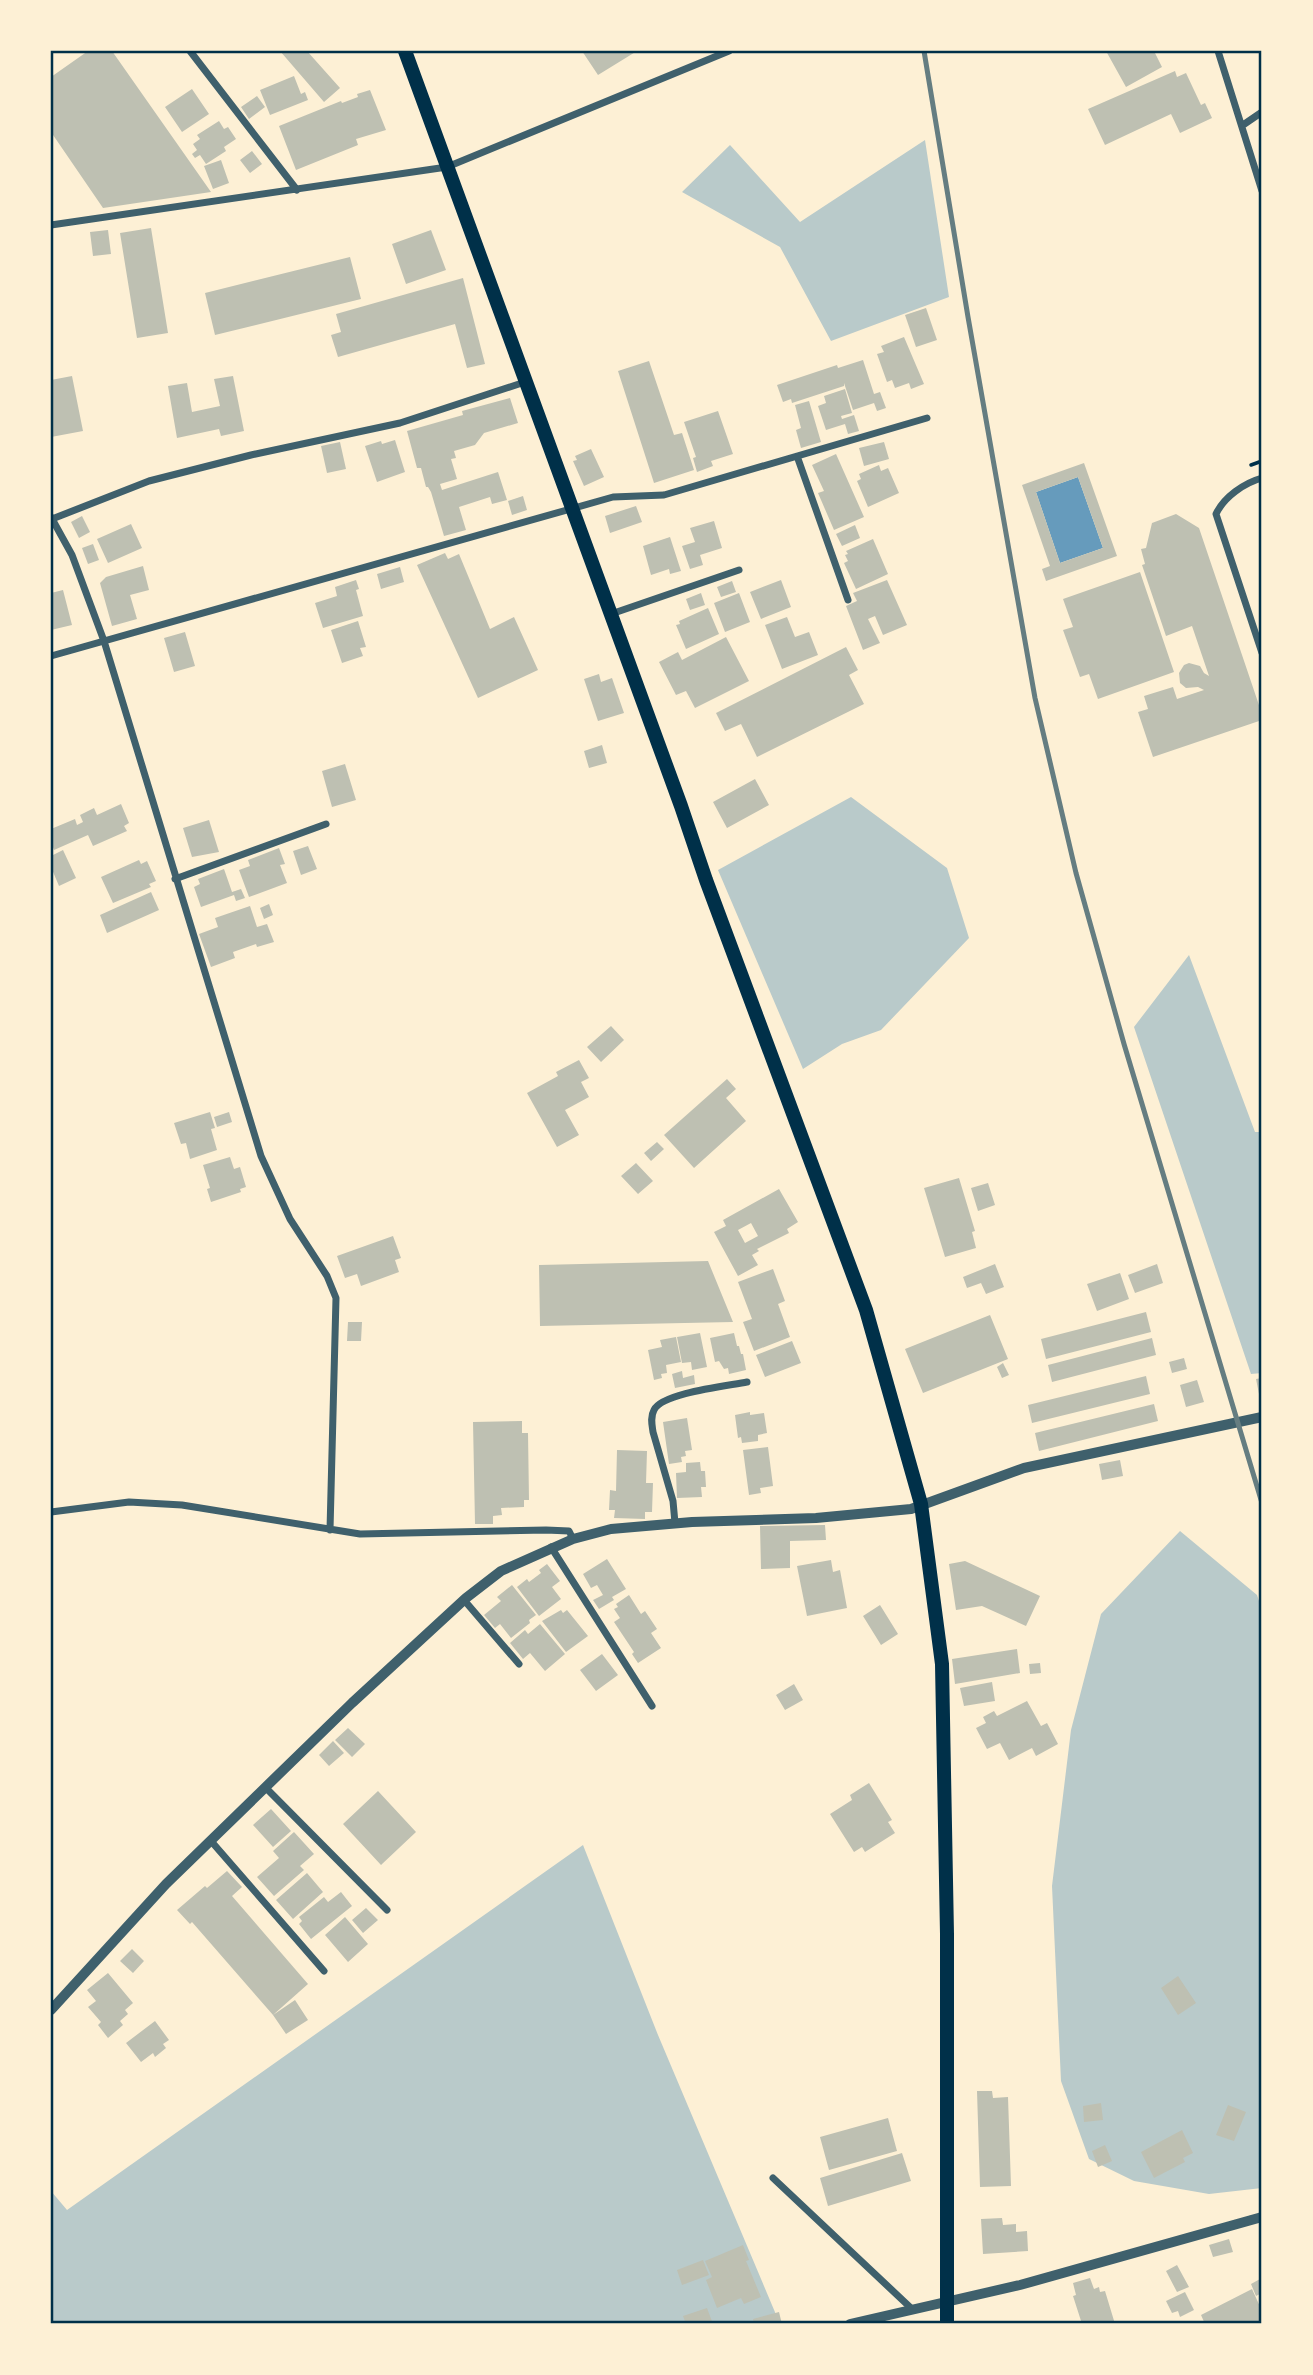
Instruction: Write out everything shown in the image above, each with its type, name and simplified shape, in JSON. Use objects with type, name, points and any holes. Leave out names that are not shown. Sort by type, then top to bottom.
[{"type":"highway","points":[[405,51],[706,880],[866,1310],[921,1504],[943,1664],[947,1934],[947,2324]]},
{"type":"street","points":[[190,51],[297,190]]},
{"type":"street","points":[[51,225],[447,167],[729,51]]},
{"type":"street","points":[[1218,51],[1262,191]]},
{"type":"street","points":[[1243,125],[1262,112]]},
{"type":"street","points":[[330,1530],[336,1298],[327,1276],[290,1219],[261,1156],[104,641],[72,555],[51,518],[149,481],[251,455],[400,423],[525,382]]},
{"type":"street","points":[[51,656],[613,497],[664,495],[927,418]]},
{"type":"street","points":[[797,456],[848,600]]},
{"type":"street","points":[[1262,478],[1222,502],[1216,514],[1262,653]]},
{"type":"street","points":[[610,614],[739,570]]},
{"type":"street","points":[[175,880],[326,824]]},
{"type":"street","points":[[675,1523],[673,1501],[653,1432],[651,1420],[654,1409],[668,1398],[747,1382]]},
{"type":"street","points":[[51,2010],[166,1884],[362,1693],[464,1600],[501,1571],[551,1547],[611,1529],[675,1523],[816,1518],[911,1509],[1024,1468],[1262,1417]]},
{"type":"street","points":[[51,1513],[130,1502],[182,1505],[360,1534],[569,1531],[573,1539]]},
{"type":"street","points":[[551,1547],[652,1706]]},
{"type":"street","points":[[464,1600],[519,1664]]},
{"type":"street","points":[[266,1788],[387,1910]]},
{"type":"street","points":[[211,1841],[324,1971]]},
{"type":"street","points":[[773,2178],[912,2309]]},
{"type":"street","points":[[850,2324],[1020,2286],[1262,2217]]},
{"type":"shaded area","points":[[925,140],[949,297],[831,341],[780,247],[682,192],[730,145],[800,222]]},
{"type":"shaded area","points":[[851,797],[947,868],[969,938],[881,1030],[842,1044],[803,1069],[718,870]]},
{"type":"shaded area","points":[[1189,955],[1255,1132],[1262,1132],[1262,1373],[1251,1374],[1134,1027]]},
{"type":"shaded area","points":[[1180,1531],[1257,1595],[1262,1610],[1262,2188],[1209,2194],[1134,2181],[1089,2159],[1061,2081],[1052,1886],[1071,1730],[1101,1614]]},
{"type":"shaded area","points":[[583,1845],[658,2035],[780,2324],[51,2324],[51,2191],[67,2210]]},
{"type":"water","points":[[1078,477],[1103,548],[1060,563],[1036,492]]},
{"type":"building","points":[[88,51],[112,51],[211,192],[103,208],[51,132],[51,77]]},
{"type":"building","points":[[280,51],[307,51],[340,88],[324,102]]},
{"type":"building","points":[[582,51],[637,51],[598,75]]},
{"type":"building","points":[[1106,51],[1159,51],[1155,53],[1162,67],[1126,87]]},
{"type":"building","points":[[1175,71],[1177,77],[1186,73],[1201,105],[1205,103],[1212,118],[1180,133],[1171,114],[1105,145],[1088,109]]},
{"type":"building","points":[[294,76],[301,94],[305,92],[308,100],[270,115],[260,90]]},
{"type":"building","points":[[192,89],[209,114],[182,132],[165,107]]},
{"type":"building","points":[[370,90],[386,130],[356,139],[358,145],[296,170],[279,126]]},
{"type":"building","points":[[257,96],[265,107],[249,119],[241,107]]},
{"type":"building","points":[[219,121],[224,129],[228,127],[236,139],[224,147],[226,151],[206,164],[200,155],[195,158],[192,154],[197,150],[193,144],[200,139],[197,135]]},
{"type":"building","points":[[252,151],[262,164],[250,173],[240,160]]},
{"type":"building","points":[[221,160],[229,183],[213,189],[204,166]]},
{"type":"building","points":[[151,228],[168,333],[137,338],[120,233]]},
{"type":"building","points":[[108,230],[111,254],[93,256],[90,232]]},
{"type":"building","points":[[431,230],[446,270],[406,284],[392,244]]},
{"type":"building","points":[[350,257],[361,299],[215,335],[205,293]]},
{"type":"building","points":[[463,278],[485,364],[467,368],[455,324],[338,357],[331,335],[341,332],[336,314]]},
{"type":"building","points":[[926,308],[937,340],[916,347],[905,315]]},
{"type":"building","points":[[904,337],[924,384],[911,389],[909,383],[895,388],[892,380],[887,382],[877,354],[884,352],[881,346]]},
{"type":"building","points":[[863,360],[874,394],[880,392],[886,408],[877,411],[874,403],[853,410],[844,383],[844,386],[792,403],[791,399],[783,402],[777,385],[837,365],[838,368]]},
{"type":"building","points":[[649,361],[674,435],[682,433],[694,470],[654,483],[618,371]]},
{"type":"building","points":[[72,376],[83,431],[51,437],[51,380]]},
{"type":"building","points":[[233,376],[244,431],[221,436],[219,429],[177,438],[168,386],[187,383],[192,412],[220,406],[214,379]]},
{"type":"building","points":[[845,389],[852,413],[841,416],[842,419],[854,415],[859,431],[848,434],[845,424],[826,430],[818,406],[826,403],[824,396]]},
{"type":"building","points":[[510,398],[518,423],[484,433],[475,445],[454,451],[456,458],[451,459],[457,479],[440,484],[442,490],[498,472],[507,500],[492,504],[490,497],[459,507],[466,530],[444,536],[431,492],[426,487],[421,468],[417,468],[407,431],[463,415],[462,411]]},
{"type":"building","points":[[809,401],[821,442],[801,448],[796,430],[801,428],[795,405]]},
{"type":"building","points":[[718,411],[733,454],[711,461],[713,466],[697,472],[693,458],[696,457],[684,422]]},
{"type":"building","points":[[395,440],[405,472],[377,482],[365,446]]},
{"type":"building","points":[[340,442],[346,469],[327,473],[321,446]]},
{"type":"building","points":[[884,442],[889,459],[864,466],[859,448]]},
{"type":"building","points":[[591,449],[604,477],[584,486],[573,461],[577,460],[575,456]]},
{"type":"building","points":[[836,454],[864,517],[834,530],[818,493],[824,491],[812,465]]},
{"type":"building","points":[[1084,463],[1117,556],[1046,581],[1042,569],[1050,566],[1022,485]],"holes":[[[1078,477],[1103,548],[1060,563],[1036,492]]]},
{"type":"building","points":[[879,465],[881,471],[888,468],[899,493],[868,507],[857,481],[861,479],[859,474]]},
{"type":"building","points":[[523,496],[527,510],[512,515],[508,501]]},
{"type":"building","points":[[636,506],[642,522],[610,533],[605,516]]},
{"type":"building","points":[[1176,514],[1199,528],[1262,720],[1153,757],[1138,712],[1148,709],[1144,696],[1173,687],[1177,699],[1204,690],[1198,687],[1186,688],[1180,683],[1179,673],[1184,665],[1189,663],[1200,666],[1209,676],[1192,626],[1166,636],[1142,565],[1145,564],[1141,549],[1146,548],[1152,523]]},
{"type":"building","points":[[82,516],[90,532],[79,538],[71,522]]},
{"type":"building","points":[[714,521],[722,548],[700,555],[703,565],[690,569],[682,546],[695,542],[690,528]]},
{"type":"building","points":[[131,524],[142,548],[108,563],[97,539]]},
{"type":"building","points":[[855,525],[860,538],[842,546],[836,534]]},
{"type":"building","points":[[670,537],[681,571],[670,574],[669,569],[651,575],[643,546]]},
{"type":"building","points":[[873,539],[888,574],[856,589],[844,563],[848,561],[846,551]]},
{"type":"building","points":[[93,544],[99,560],[88,564],[82,548]]},
{"type":"building","points":[[445,553],[448,559],[459,554],[490,629],[514,617],[538,670],[478,698],[417,565]]},
{"type":"building","points":[[143,566],[149,590],[130,595],[137,619],[112,626],[100,583],[106,577]]},
{"type":"building","points":[[400,567],[404,582],[381,589],[377,574]]},
{"type":"building","points":[[1140,572],[1174,672],[1098,699],[1089,674],[1080,677],[1063,630],[1073,627],[1063,599]]},
{"type":"building","points":[[356,580],[363,616],[323,628],[315,603],[337,596],[335,587]]},
{"type":"building","points":[[781,580],[791,607],[761,619],[750,592]]},
{"type":"building","points":[[887,580],[907,625],[883,635],[875,616],[868,619],[880,643],[863,650],[846,606],[857,601],[853,593]]},
{"type":"building","points":[[732,581],[736,592],[721,597],[717,587]]},
{"type":"building","points":[[63,590],[72,625],[51,630],[51,593]]},
{"type":"building","points":[[701,593],[705,605],[690,610],[686,599]]},
{"type":"building","points":[[739,593],[750,622],[725,632],[714,603]]},
{"type":"building","points":[[708,608],[719,634],[686,649],[676,625],[680,624],[679,621]]},
{"type":"building","points":[[787,617],[795,637],[809,632],[818,655],[782,669],[765,625]]},
{"type":"building","points":[[358,621],[366,647],[360,648],[363,656],[342,663],[331,630]]},
{"type":"building","points":[[185,632],[195,666],[174,672],[164,638]]},
{"type":"building","points":[[726,637],[749,681],[695,708],[686,691],[676,695],[659,662],[678,652],[682,660]]},
{"type":"building","points":[[846,647],[858,670],[849,675],[864,704],[757,757],[741,724],[725,731],[716,713]]},
{"type":"building","points":[[599,674],[601,682],[612,678],[624,713],[598,721],[584,679]]},
{"type":"building","points":[[602,745],[607,763],[589,768],[584,751]]},
{"type":"building","points":[[345,764],[356,800],[332,807],[322,771]]},
{"type":"building","points":[[755,779],[769,805],[727,828],[713,802]]},
{"type":"building","points":[[121,804],[129,823],[124,826],[127,831],[93,846],[88,835],[54,850],[51,829],[75,819],[77,825],[83,822],[80,815],[94,808],[97,815]]},
{"type":"building","points":[[209,820],[219,852],[192,857],[183,828]]},
{"type":"building","points":[[308,846],[317,869],[301,875],[293,851]]},
{"type":"building","points":[[279,848],[285,864],[280,865],[287,883],[249,897],[239,870],[250,866],[248,860]]},
{"type":"building","points":[[63,850],[76,878],[59,886],[51,867],[51,856]]},
{"type":"building","points":[[139,860],[141,864],[147,861],[156,881],[149,884],[151,887],[113,903],[101,877]]},
{"type":"building","points":[[224,869],[232,892],[241,889],[245,898],[236,901],[234,895],[201,907],[194,887],[200,884],[198,879]]},
{"type":"building","points":[[151,892],[159,910],[107,933],[100,915]]},
{"type":"building","points":[[269,904],[273,915],[264,919],[260,908]]},
{"type":"building","points":[[250,906],[257,927],[267,924],[274,942],[257,947],[256,944],[233,952],[235,958],[211,967],[199,934],[218,927],[215,918]]},
{"type":"building","points":[[611,1026],[624,1040],[601,1062],[587,1047]]},
{"type":"building","points":[[579,1060],[589,1078],[581,1082],[589,1097],[565,1110],[579,1135],[557,1147],[527,1093],[558,1076],[556,1072]]},
{"type":"building","points":[[727,1079],[736,1089],[726,1098],[746,1121],[694,1168],[664,1135]]},
{"type":"building","points":[[210,1112],[217,1150],[190,1159],[186,1143],[181,1144],[174,1123]]},
{"type":"building","points":[[229,1112],[232,1122],[217,1127],[214,1117]]},
{"type":"building","points":[[657,1142],[664,1149],[651,1161],[644,1153]]},
{"type":"building","points":[[230,1157],[234,1169],[240,1167],[246,1187],[240,1189],[241,1192],[211,1202],[203,1165]]},
{"type":"building","points":[[636,1163],[653,1181],[638,1194],[621,1176]]},
{"type":"building","points":[[959,1178],[975,1231],[972,1232],[976,1248],[945,1257],[924,1188]]},
{"type":"building","points":[[988,1183],[995,1205],[978,1211],[971,1188]]},
{"type":"building","points":[[779,1189],[798,1222],[787,1229],[789,1233],[757,1249],[759,1251],[752,1255],[758,1265],[738,1276],[714,1232],[726,1226],[723,1220]],"holes":[[[751,1223],[758,1236],[745,1243],[738,1230]]]},
{"type":"building","points":[[393,1236],[401,1258],[395,1260],[399,1272],[361,1286],[357,1274],[345,1278],[337,1256]]},
{"type":"building","points":[[708,1261],[733,1322],[540,1326],[539,1265]]},
{"type":"building","points":[[995,1264],[1004,1287],[986,1294],[981,1283],[967,1288],[963,1277]]},
{"type":"building","points":[[1157,1264],[1163,1283],[1135,1293],[1128,1275]]},
{"type":"building","points":[[773,1269],[785,1301],[778,1304],[790,1337],[754,1351],[743,1322],[752,1319],[738,1282]]},
{"type":"building","points":[[1120,1273],[1129,1299],[1097,1311],[1087,1284]]},
{"type":"building","points":[[1146,1312],[1151,1332],[1046,1359],[1041,1339]]},
{"type":"building","points":[[990,1315],[1008,1359],[923,1393],[905,1349]]},
{"type":"building","points":[[348,1322],[362,1322],[361,1341],[347,1341]]},
{"type":"building","points":[[700,1333],[707,1367],[692,1370],[691,1362],[682,1363],[677,1337]]},
{"type":"building","points":[[734,1333],[746,1370],[729,1374],[728,1368],[724,1369],[719,1361],[715,1362],[710,1338]]},
{"type":"building","points":[[676,1337],[681,1362],[666,1365],[667,1373],[654,1380],[648,1350],[662,1347],[660,1340]]},
{"type":"building","points":[[1152,1338],[1156,1355],[1052,1382],[1048,1365]]},
{"type":"building","points":[[792,1341],[801,1363],[765,1377],[756,1355]]},
{"type":"building","points":[[1184,1358],[1187,1369],[1172,1373],[1169,1362]]},
{"type":"building","points":[[1003,1363],[1009,1375],[1002,1378],[997,1367]]},
{"type":"building","points":[[682,1371],[683,1378],[694,1375],[695,1384],[675,1388],[672,1374]]},
{"type":"building","points":[[1146,1376],[1150,1394],[1032,1423],[1028,1405]]},
{"type":"building","points":[[1262,1378],[1262,1398],[1260,1399],[1256,1379]]},
{"type":"building","points":[[1197,1380],[1204,1402],[1186,1407],[1180,1385]]},
{"type":"building","points":[[1154,1404],[1158,1421],[1039,1451],[1035,1433]]},
{"type":"building","points":[[750,1412],[750,1415],[764,1413],[767,1433],[758,1435],[758,1441],[742,1443],[741,1437],[738,1438],[735,1415]]},
{"type":"building","points":[[687,1418],[692,1450],[685,1451],[686,1456],[681,1457],[682,1462],[669,1464],[663,1422]]},
{"type":"building","points":[[522,1421],[522,1433],[528,1433],[529,1500],[524,1500],[524,1507],[501,1508],[502,1515],[493,1516],[493,1524],[475,1524],[473,1422]]},
{"type":"building","points":[[768,1447],[773,1486],[760,1488],[761,1493],[749,1495],[743,1450]]},
{"type":"building","points":[[617,1450],[647,1451],[646,1483],[653,1483],[652,1512],[645,1512],[645,1519],[614,1518],[615,1510],[609,1510],[610,1490],[616,1491]]},
{"type":"building","points":[[1120,1460],[1123,1476],[1102,1480],[1099,1464]]},
{"type":"building","points":[[700,1462],[701,1471],[705,1471],[706,1487],[701,1487],[702,1497],[677,1498],[676,1473],[686,1472],[686,1463]]},
{"type":"building","points":[[825,1525],[826,1540],[790,1541],[790,1568],[761,1569],[760,1526]]},
{"type":"building","points":[[607,1559],[626,1589],[599,1609],[593,1600],[603,1595],[597,1585],[591,1588],[583,1574]]},
{"type":"building","points":[[831,1560],[833,1572],[840,1570],[847,1608],[807,1616],[797,1566]]},
{"type":"building","points":[[965,1561],[1040,1596],[1026,1626],[982,1606],[956,1610],[949,1564]]},
{"type":"building","points":[[547,1564],[560,1581],[552,1587],[561,1599],[539,1616],[517,1587],[541,1573],[539,1570]]},
{"type":"building","points":[[512,1585],[536,1615],[511,1638],[500,1624],[495,1628],[484,1615],[501,1601],[497,1597]]},
{"type":"building","points":[[629,1595],[641,1614],[645,1611],[657,1629],[651,1633],[661,1648],[638,1663],[632,1654],[634,1652],[614,1622],[620,1618],[614,1609],[618,1607],[616,1604]]},
{"type":"building","points":[[880,1605],[898,1634],[881,1645],[863,1616]]},
{"type":"building","points":[[561,1610],[563,1613],[567,1610],[588,1636],[566,1652],[542,1621]]},
{"type":"building","points":[[540,1624],[565,1654],[545,1671],[530,1653],[523,1659],[510,1643],[525,1630],[528,1634]]},
{"type":"building","points":[[1017,1649],[1020,1673],[955,1684],[952,1659]]},
{"type":"building","points":[[602,1654],[618,1675],[596,1691],[580,1670]]},
{"type":"building","points":[[1040,1663],[1041,1673],[1030,1674],[1029,1664]]},
{"type":"building","points":[[992,1682],[995,1701],[964,1706],[960,1688]]},
{"type":"building","points":[[794,1684],[803,1700],[785,1710],[776,1695]]},
{"type":"building","points":[[1027,1701],[1041,1726],[1047,1723],[1058,1744],[1036,1756],[1032,1748],[1009,1760],[1000,1743],[987,1749],[976,1728],[986,1723],[983,1717],[994,1711],[997,1716]]},
{"type":"building","points":[[348,1728],[365,1744],[352,1757],[335,1740]]},
{"type":"building","points":[[333,1741],[344,1753],[329,1766],[319,1755]]},
{"type":"building","points":[[869,1783],[892,1820],[888,1822],[895,1833],[865,1852],[862,1847],[854,1852],[830,1814],[852,1800],[850,1795]]},
{"type":"building","points":[[378,1791],[416,1832],[381,1865],[343,1824]]},
{"type":"building","points":[[271,1809],[291,1831],[273,1847],[253,1825]]},
{"type":"building","points":[[294,1832],[314,1854],[300,1866],[304,1870],[274,1896],[257,1877],[279,1858],[273,1851]]},
{"type":"building","points":[[227,1871],[242,1887],[232,1896],[308,1984],[273,2015],[192,1922],[190,1924],[177,1910]]},
{"type":"building","points":[[307,1873],[323,1892],[293,1919],[276,1900]]},
{"type":"building","points":[[341,1892],[352,1906],[311,1939],[299,1924],[302,1921],[299,1917],[324,1897],[328,1902]]},
{"type":"building","points":[[366,1908],[378,1920],[363,1933],[352,1920]]},
{"type":"building","points":[[345,1917],[368,1944],[348,1962],[325,1935]]},
{"type":"building","points":[[132,1949],[144,1961],[133,1973],[120,1961]]},
{"type":"building","points":[[108,1973],[133,2003],[125,2010],[128,2014],[120,2021],[123,2025],[108,2038],[98,2025],[101,2022],[88,2007],[96,2001],[87,1990]]},
{"type":"building","points":[[1178,1976],[1196,2003],[1178,2015],[1161,1988]]},
{"type":"building","points":[[295,2000],[308,2020],[286,2034],[273,2015]]},
{"type":"building","points":[[155,2021],[169,2040],[163,2044],[166,2048],[155,2057],[153,2053],[141,2062],[126,2043]]},
{"type":"building","points":[[977,2091],[992,2091],[993,2098],[1008,2097],[1011,2186],[980,2187]]},
{"type":"building","points":[[1101,2103],[1103,2120],[1084,2122],[1083,2106]]},
{"type":"building","points":[[1228,2105],[1246,2112],[1234,2141],[1216,2135]]},
{"type":"building","points":[[888,2118],[897,2151],[829,2170],[820,2137]]},
{"type":"building","points":[[1182,2130],[1193,2153],[1183,2158],[1185,2162],[1154,2178],[1141,2152]]},
{"type":"building","points":[[1105,2145],[1112,2161],[1098,2167],[1092,2151]]},
{"type":"building","points":[[902,2153],[911,2181],[828,2206],[820,2178]]},
{"type":"building","points":[[1002,2218],[1003,2225],[1016,2224],[1016,2232],[1027,2231],[1028,2251],[983,2254],[981,2219]]},
{"type":"building","points":[[1229,2239],[1233,2252],[1213,2257],[1209,2245]]},
{"type":"building","points":[[743,2245],[749,2260],[746,2261],[761,2297],[744,2304],[741,2298],[717,2308],[706,2280],[712,2277],[705,2261]]},
{"type":"building","points":[[703,2260],[709,2275],[682,2285],[677,2270]]},
{"type":"building","points":[[1177,2265],[1189,2287],[1177,2292],[1166,2271]]},
{"type":"building","points":[[1090,2278],[1094,2289],[1099,2287],[1100,2292],[1105,2291],[1115,2324],[1082,2324],[1073,2296],[1076,2295],[1073,2283]]},
{"type":"building","points":[[1260,2279],[1262,2293],[1256,2296],[1251,2284]]},
{"type":"building","points":[[1252,2289],[1262,2311],[1262,2324],[1205,2324],[1201,2315]]},
{"type":"building","points":[[1185,2292],[1194,2310],[1180,2317],[1178,2311],[1172,2313],[1166,2301]]},
{"type":"building","points":[[707,2308],[713,2324],[686,2324],[683,2316]]},
{"type":"building","points":[[779,2312],[782,2324],[754,2324],[753,2319]]},
{"type":"railway","points":[[924,51],[1035,698],[1076,873],[1124,1044],[1262,1503]]}]
